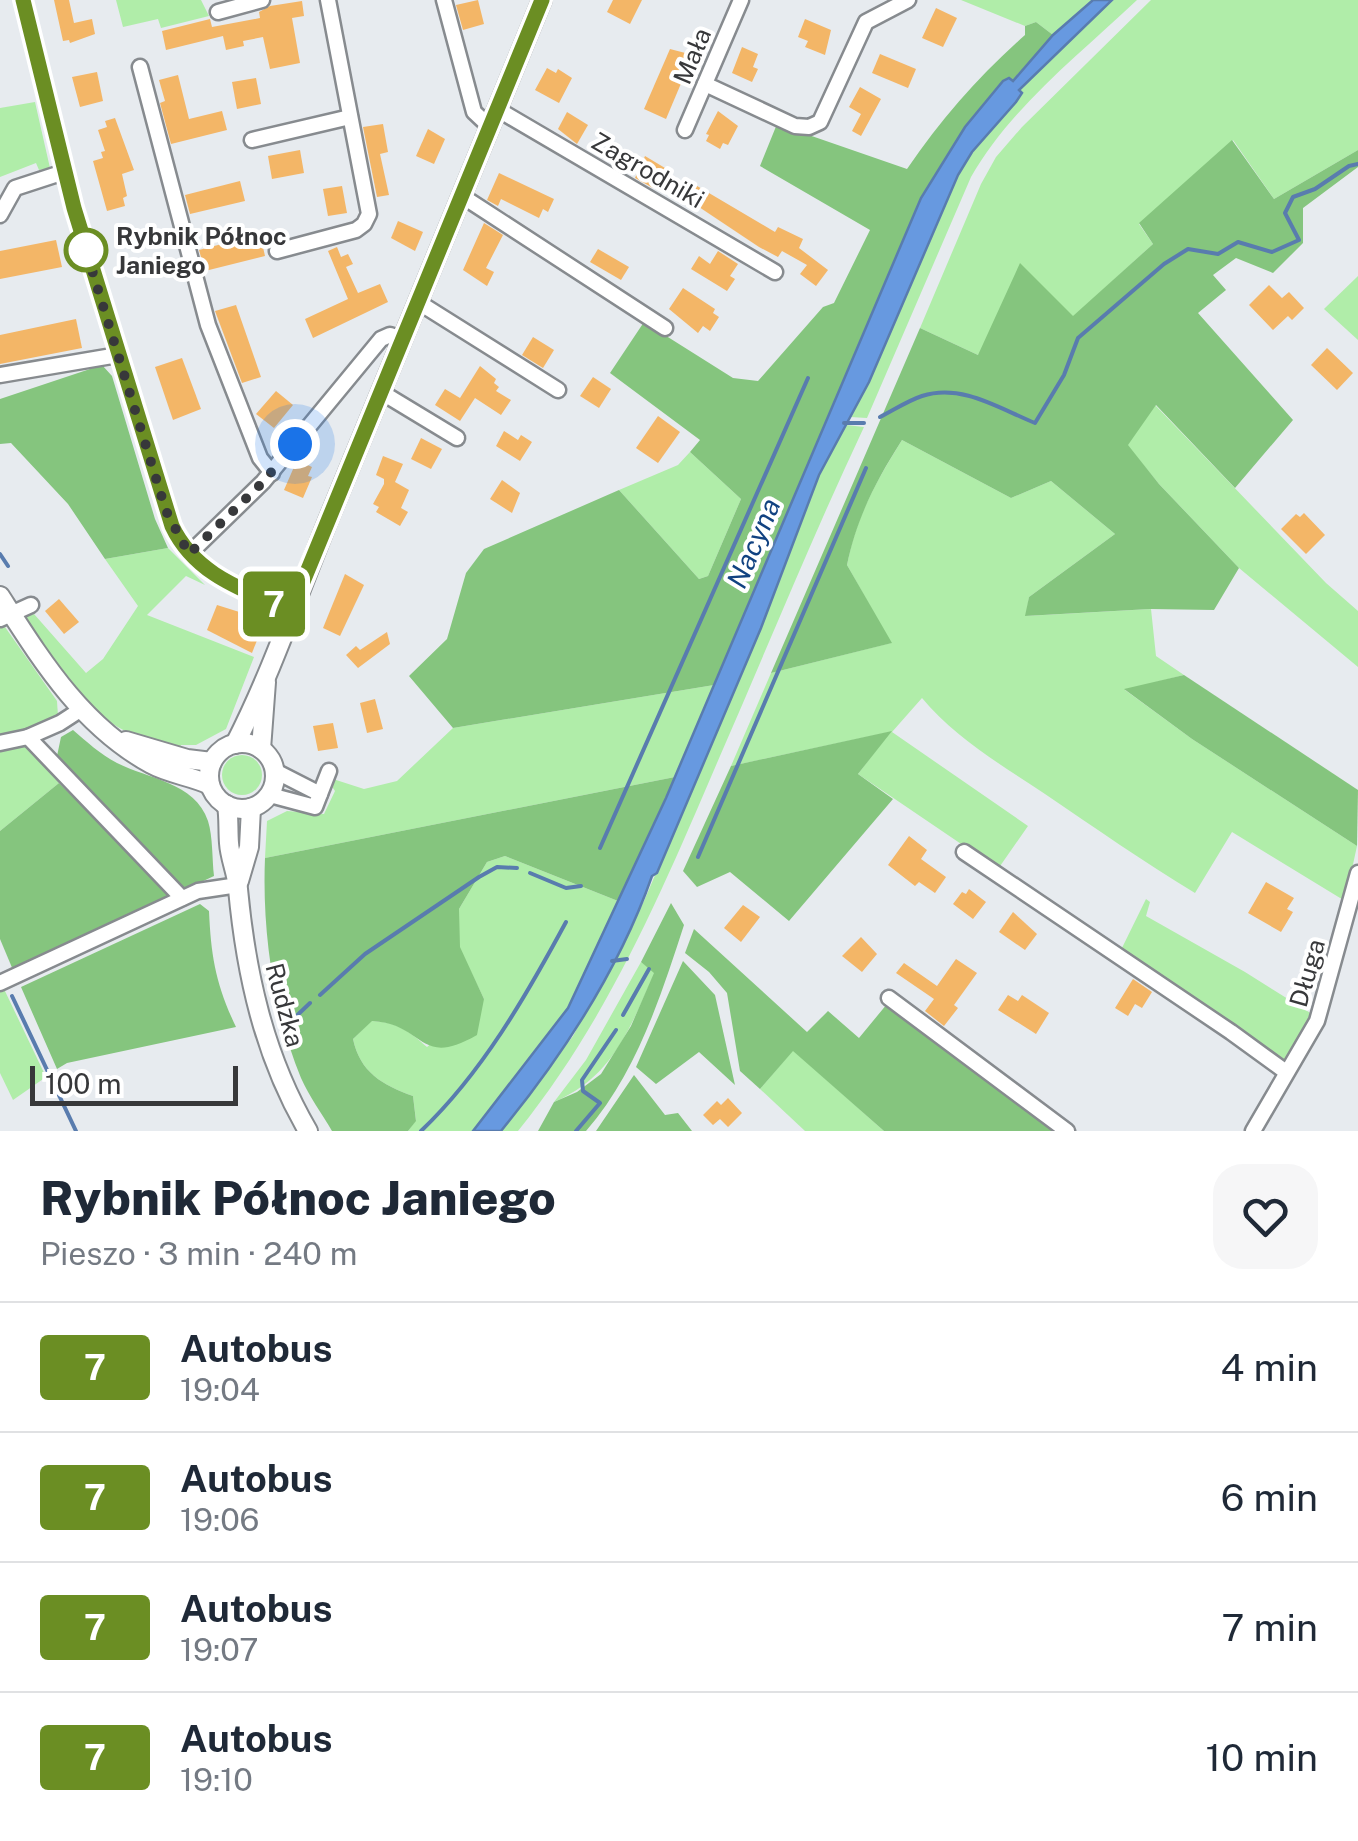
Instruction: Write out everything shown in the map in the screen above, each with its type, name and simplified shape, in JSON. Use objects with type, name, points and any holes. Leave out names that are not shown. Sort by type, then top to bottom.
[{"type":"main road","points":[[235,744],[250,707],[266,682],[291,611],[542,0]]},
{"type":"main road","points":[[0,596],[6,617],[80,710],[152,766],[210,785]]},
{"type":"main road","points":[[261,749],[266,682]]},
{"type":"main road","points":[[116,739],[212,762]]},
{"type":"main road","points":[[235,744],[261,749],[275,771],[270,795],[252,808],[227,805],[210,785],[212,762],[222,750],[235,744]]},
{"type":"main road","name":"Rudzka","points":[[227,805],[228,846],[238,885],[242,934],[264,1030],[288,1095],[308,1131]]},
{"type":"main road","name":"Rudzka","points":[[238,885],[249,847],[252,808]]},
{"type":"street","points":[[23,0],[64,172],[166,511],[189,554],[211,573],[291,611]]},
{"type":"street","points":[[218,12],[262,0]]},
{"type":"street","points":[[277,251],[356,230],[366,222],[369,209],[328,0]]},
{"type":"street","points":[[444,0],[474,112],[494,118]]},
{"type":"street","name":"Mała","points":[[685,130],[741,0]]},
{"type":"street","points":[[705,84],[796,126],[809,127],[820,122],[866,22],[908,0]]},
{"type":"street","points":[[140,67],[208,325],[260,458],[272,472]]},
{"type":"street","points":[[252,140],[350,117]]},
{"type":"street","name":"Zagrodniki","points":[[494,118],[774,272]]},
{"type":"street","points":[[0,215],[15,188],[64,172]]},
{"type":"street","points":[[462,196],[665,328]]},
{"type":"street","points":[[418,302],[558,390]]},
{"type":"street","points":[[189,554],[272,472],[381,339],[390,335],[403,339]]},
{"type":"street","points":[[0,375],[118,354]]},
{"type":"street","points":[[381,392],[457,438]]},
{"type":"street","points":[[6,617],[31,605]]},
{"type":"street","points":[[0,743],[60,724],[80,710]]},
{"type":"street","points":[[28,736],[182,898]]},
{"type":"street","points":[[275,771],[320,794]]},
{"type":"street","points":[[270,795],[314,807],[330,771]]},
{"type":"street","points":[[964,852],[1286,1072]]},
{"type":"street","name":"Długa","points":[[1254,1131],[1318,1021],[1358,873]]},
{"type":"street","points":[[0,983],[198,890],[238,885]]},
{"type":"street","points":[[888,998],[1067,1131]]},
{"type":"green space","points":[[116,0],[201,0],[209,16],[161,28],[158,19],[123,27]]},
{"type":"green space","points":[[961,0],[1093,0],[1053,35],[1036,22],[1025,26]]},
{"type":"green space","points":[[1112,0],[1137,0],[1026,105],[971,177],[867,418],[850,417],[958,175],[972,152],[1016,102],[1019,90]]},
{"type":"green space","points":[[1151,0],[1358,0],[1358,150],[1274,199],[1233,140],[1139,224],[1153,244],[1073,317],[978,355],[920,328],[996,157]]},
{"type":"green space","points":[[1036,22],[1053,35],[1012,81],[1003,81],[965,127],[921,198],[714,685],[453,728],[409,676],[447,639],[466,573],[484,549],[619,490],[699,579],[708,576],[741,499],[690,452],[700,440],[610,373],[644,322],[733,378],[758,381],[823,307],[834,303],[870,230],[760,166],[777,124],[907,169],[962,98],[1025,35],[1025,26]]},
{"type":"green space","points":[[35,102],[50,168],[39,170],[36,163],[0,177],[0,108]]},
{"type":"green space","points":[[1232,140],[1274,199],[1358,150],[1358,167],[1303,208],[1303,243],[1273,273],[1236,258],[1213,275],[1226,290],[1198,313],[1293,420],[1235,488],[1156,405],[1128,445],[1159,484],[1239,568],[1214,610],[1150,609],[1025,616],[1029,597],[1115,534],[1051,481],[1011,498],[902,440],[868,500],[847,565],[892,643],[771,673],[920,328],[978,355],[1020,263],[1073,316],[1153,244],[1139,223]]},
{"type":"green space","points":[[1358,276],[1358,340],[1324,309]]},
{"type":"green space","points":[[102,365],[112,376],[155,519],[168,548],[105,559],[68,504],[11,443],[0,444],[0,399]]},
{"type":"green space","points":[[1155,405],[1326,583],[1358,611],[1358,667],[1239,568],[1127,445]]},
{"type":"green space","points":[[846,425],[864,427],[632,951],[550,1088],[518,1131],[501,1131],[573,1036],[644,901],[761,628],[819,475]]},
{"type":"green space","points":[[902,440],[1011,498],[1051,481],[1115,534],[1029,597],[1026,616],[1151,609],[1156,656],[1184,675],[1125,690],[1192,739],[1357,846],[1345,901],[1232,832],[1195,893],[980,750],[922,698],[892,732],[1028,826],[998,869],[858,774],[890,732],[731,766],[771,673],[891,643],[847,565],[868,500]]},
{"type":"green space","points":[[690,452],[741,499],[708,576],[699,579],[619,490],[678,465]]},
{"type":"green space","points":[[168,548],[205,585],[186,576],[147,615],[254,657],[226,729],[196,745],[181,745],[178,752],[127,732],[95,710],[68,682],[24,617],[34,614],[86,673],[103,659],[138,606],[105,559]]},
{"type":"green space","points":[[5,627],[57,701],[58,716],[44,724],[0,735],[0,628]]},
{"type":"green space","points":[[1184,675],[1358,790],[1357,846],[1192,739],[1124,689]]},
{"type":"green space","points":[[714,685],[675,777],[265,858],[267,821],[287,811],[324,814],[335,791],[333,779],[364,789],[397,781],[453,728]]},
{"type":"green space","points":[[73,730],[117,763],[169,783],[193,798],[208,821],[214,876],[184,890],[71,777],[57,756],[61,737]]},
{"type":"green space","points":[[892,731],[858,774],[893,799],[789,921],[730,872],[697,887],[683,871],[731,766]]},
{"type":"green space","points":[[28,742],[59,783],[0,831],[0,748]]},
{"type":"green space","points":[[242,755],[256,761],[262,775],[256,789],[242,795],[228,789],[222,775],[228,761]]},
{"type":"green space","points":[[675,777],[618,901],[505,856],[487,862],[459,909],[460,947],[484,999],[477,1035],[443,1048],[390,1024],[372,1021],[353,1039],[356,1050],[374,1076],[413,1096],[416,1121],[408,1131],[332,1131],[301,1078],[283,1025],[268,941],[265,858]]},
{"type":"green space","points":[[59,783],[172,896],[13,970],[0,939],[0,831]]},
{"type":"green space","points":[[505,856],[618,901],[568,1008],[473,1131],[408,1131],[416,1120],[413,1096],[374,1076],[361,1060],[353,1039],[371,1021],[402,1028],[427,1047],[484,999],[459,947],[459,909],[487,862]]},
{"type":"green space","points":[[1146,899],[1150,902],[1146,916],[1312,1014],[1286,1061],[1119,954]]},
{"type":"green space","points":[[671,903],[684,925],[656,1006],[619,1085],[586,1131],[538,1131],[554,1102],[577,1092],[601,1074],[631,1026],[654,973],[641,962]]},
{"type":"green space","points":[[200,904],[209,911],[216,971],[236,1027],[67,1063],[57,1069],[21,987]]},
{"type":"green space","points":[[694,929],[807,1032],[828,1011],[859,1038],[887,1004],[1057,1131],[884,1131],[793,1051],[760,1089],[740,1071],[727,993],[685,953]]},
{"type":"green space","points":[[683,961],[715,995],[735,1085],[699,1052],[656,1084],[636,1067]]},
{"type":"green space","points":[[641,962],[655,972],[617,1049],[591,1079],[554,1102],[586,1060]]},
{"type":"green space","points":[[4,989],[46,1077],[13,1100],[0,1073],[0,991]]},
{"type":"green space","points":[[793,1050],[884,1131],[805,1131],[760,1089]]},
{"type":"green space","points":[[634,1075],[665,1115],[678,1113],[692,1131],[596,1131]]},
{"type":"water","points":[[1093,0],[1112,0],[1019,90],[1022,93],[1016,102],[972,152],[958,175],[869,382],[819,475],[761,628],[657,873],[652,876],[606,978],[547,1072],[501,1131],[473,1131],[568,1008],[666,798],[921,198],[965,127],[1003,81],[1013,81],[1053,35]]},
{"type":"building","points":[[54,0],[69,0],[74,23],[92,19],[95,34],[70,43],[63,41]]},
{"type":"building","points":[[478,0],[484,24],[463,30],[456,5]]},
{"type":"building","points":[[613,0],[642,0],[630,24],[607,12]]},
{"type":"building","points":[[302,1],[304,16],[292,18],[300,63],[270,69],[263,37],[226,50],[223,36],[166,50],[162,31],[210,19],[212,27],[260,18],[259,12],[270,6]]},
{"type":"building","points":[[936,8],[957,18],[943,47],[922,38]]},
{"type":"building","points":[[805,19],[831,30],[825,55],[805,47],[808,41],[798,37]]},
{"type":"building","points":[[742,47],[758,54],[753,67],[758,69],[752,82],[732,73]]},
{"type":"building","points":[[670,49],[693,55],[666,119],[644,109]]},
{"type":"building","points":[[880,54],[916,69],[908,88],[872,73]]},
{"type":"building","points":[[547,68],[556,73],[558,69],[572,78],[559,103],[535,90]]},
{"type":"building","points":[[97,72],[103,101],[80,107],[72,77]]},
{"type":"building","points":[[178,75],[189,119],[222,111],[227,130],[171,144],[160,103],[165,101],[159,80]]},
{"type":"building","points":[[256,78],[261,104],[237,109],[232,82]]},
{"type":"building","points":[[860,87],[881,99],[861,136],[852,131],[861,114],[849,107]]},
{"type":"building","points":[[718,111],[738,126],[728,145],[723,143],[720,149],[706,141]]},
{"type":"building","points":[[567,112],[588,125],[577,144],[558,129]]},
{"type":"building","points":[[115,118],[134,170],[122,174],[125,206],[107,211],[93,161],[103,158],[101,152],[105,151],[98,130],[107,127],[105,121]]},
{"type":"building","points":[[383,124],[388,152],[380,154],[389,195],[377,197],[363,127]]},
{"type":"building","points":[[428,129],[445,139],[434,164],[416,156]]},
{"type":"building","points":[[300,150],[304,173],[272,179],[268,156]]},
{"type":"building","points":[[645,156],[665,168],[653,188],[635,178]]},
{"type":"building","points":[[499,173],[554,199],[548,212],[543,209],[539,218],[501,199],[498,206],[487,200]]},
{"type":"building","points":[[240,181],[245,201],[190,214],[185,195]]},
{"type":"building","points":[[692,183],[775,232],[778,227],[803,239],[799,248],[828,270],[816,286],[800,274],[807,265],[782,251],[778,257],[759,247],[684,197]]},
{"type":"building","points":[[342,186],[347,213],[328,216],[323,189]]},
{"type":"building","points":[[398,221],[423,232],[415,251],[391,238]]},
{"type":"building","points":[[484,223],[503,235],[486,268],[494,272],[487,286],[463,270]]},
{"type":"building","points":[[260,234],[265,256],[205,271],[199,250]]},
{"type":"building","points":[[56,240],[62,267],[0,279],[0,251]]},
{"type":"building","points":[[337,247],[341,257],[348,254],[353,264],[346,267],[358,293],[380,284],[388,302],[313,338],[305,319],[348,299],[328,251]]},
{"type":"building","points":[[598,249],[629,267],[621,280],[590,262]]},
{"type":"building","points":[[718,251],[738,264],[727,291],[691,269],[699,256],[710,264]]},
{"type":"building","points":[[1269,285],[1282,298],[1289,292],[1304,308],[1273,330],[1249,305]]},
{"type":"building","points":[[683,288],[715,309],[713,313],[719,317],[710,331],[703,326],[698,333],[669,309]]},
{"type":"building","points":[[236,305],[261,377],[242,383],[215,311]]},
{"type":"building","points":[[76,319],[82,348],[0,364],[0,335]]},
{"type":"building","points":[[533,337],[554,350],[543,368],[522,355]]},
{"type":"building","points":[[1327,348],[1353,373],[1337,390],[1311,365]]},
{"type":"building","points":[[182,358],[201,409],[173,420],[155,367]]},
{"type":"building","points":[[480,366],[496,379],[496,391],[511,400],[501,415],[475,398],[460,421],[435,405],[445,389],[460,398]]},
{"type":"building","points":[[593,377],[611,389],[599,408],[580,396]]},
{"type":"building","points":[[276,391],[293,405],[274,428],[256,414]]},
{"type":"building","points":[[658,416],[680,432],[658,463],[636,448]]},
{"type":"building","points":[[504,431],[518,440],[521,435],[532,442],[520,461],[496,446]]},
{"type":"building","points":[[421,438],[442,449],[431,469],[411,459]]},
{"type":"building","points":[[383,456],[403,464],[395,482],[409,490],[401,508],[408,512],[400,526],[376,512],[379,507],[373,504],[384,484],[384,479],[376,475]]},
{"type":"building","points":[[297,460],[312,467],[303,498],[284,490]]},
{"type":"building","points":[[502,480],[520,493],[512,513],[490,499]]},
{"type":"building","points":[[1304,513],[1325,535],[1306,554],[1281,529],[1296,514],[1300,517]]},
{"type":"building","points":[[345,574],[364,585],[340,636],[323,628]]},
{"type":"building","points":[[59,599],[79,622],[64,634],[45,611]]},
{"type":"building","points":[[217,605],[265,620],[252,653],[207,630]]},
{"type":"building","points":[[387,632],[390,644],[358,668],[346,655],[356,646],[360,650]]},
{"type":"building","points":[[375,699],[383,729],[367,733],[360,703]]},
{"type":"building","points":[[333,723],[338,748],[318,751],[313,726]]},
{"type":"building","points":[[909,836],[927,850],[921,859],[946,877],[935,893],[919,882],[915,886],[888,865]]},
{"type":"building","points":[[1266,882],[1294,898],[1287,909],[1293,912],[1281,932],[1248,913]]},
{"type":"building","points":[[969,889],[986,902],[973,919],[953,904]]},
{"type":"building","points":[[743,905],[760,917],[741,942],[724,928]]},
{"type":"building","points":[[1013,912],[1037,934],[1025,950],[999,932]]},
{"type":"building","points":[[861,937],[877,954],[862,972],[842,956]]},
{"type":"building","points":[[956,959],[977,973],[944,1026],[925,1011],[934,999],[896,973],[904,963],[937,986]]},
{"type":"building","points":[[1133,979],[1152,992],[1142,1008],[1135,1004],[1128,1016],[1115,1008]]},
{"type":"building","points":[[1008,995],[1018,1001],[1022,995],[1049,1013],[1036,1034],[998,1010]]},
{"type":"building","points":[[728,1098],[742,1113],[728,1127],[720,1119],[713,1125],[703,1115],[717,1101],[721,1105]]},
{"type":"waterway","points":[[880,417],[922,396],[952,393],[980,399],[1035,423],[1064,375],[1078,338],[1164,264],[1188,249],[1218,254],[1238,242],[1272,252],[1299,240],[1285,213],[1293,197],[1358,164]]},
{"type":"waterway","name":"Nacyna","points":[[600,848],[808,378]]},
{"type":"waterway","points":[[844,423],[864,423]]},
{"type":"waterway","points":[[698,857],[866,468]]},
{"type":"waterway","points":[[0,554],[8,566]]},
{"type":"waterway","points":[[320,995],[365,954],[479,877],[497,867],[517,868]]},
{"type":"waterway","points":[[530,873],[566,888],[581,886]]},
{"type":"waterway","points":[[421,1131],[483,1059],[566,922]]},
{"type":"waterway","points":[[612,961],[627,959]]},
{"type":"waterway","points":[[623,1015],[649,969]]},
{"type":"waterway","points":[[12,996],[76,1131]]},
{"type":"waterway","points":[[287,1025],[310,1003]]},
{"type":"waterway","points":[[576,1131],[600,1103],[583,1091],[582,1080],[616,1030]]},
{"type":"bus line","name":"7","points":[[23,0],[74,208],[172,526],[196,562],[228,582],[291,611],[542,0]]},
{"type":"place","name":"Rybnik Północ Janiego","points":[[86,250]]},
{"type":"route","points":[[86,250],[84,244],[166,511],[189,554],[263,482],[295,444]]}]
